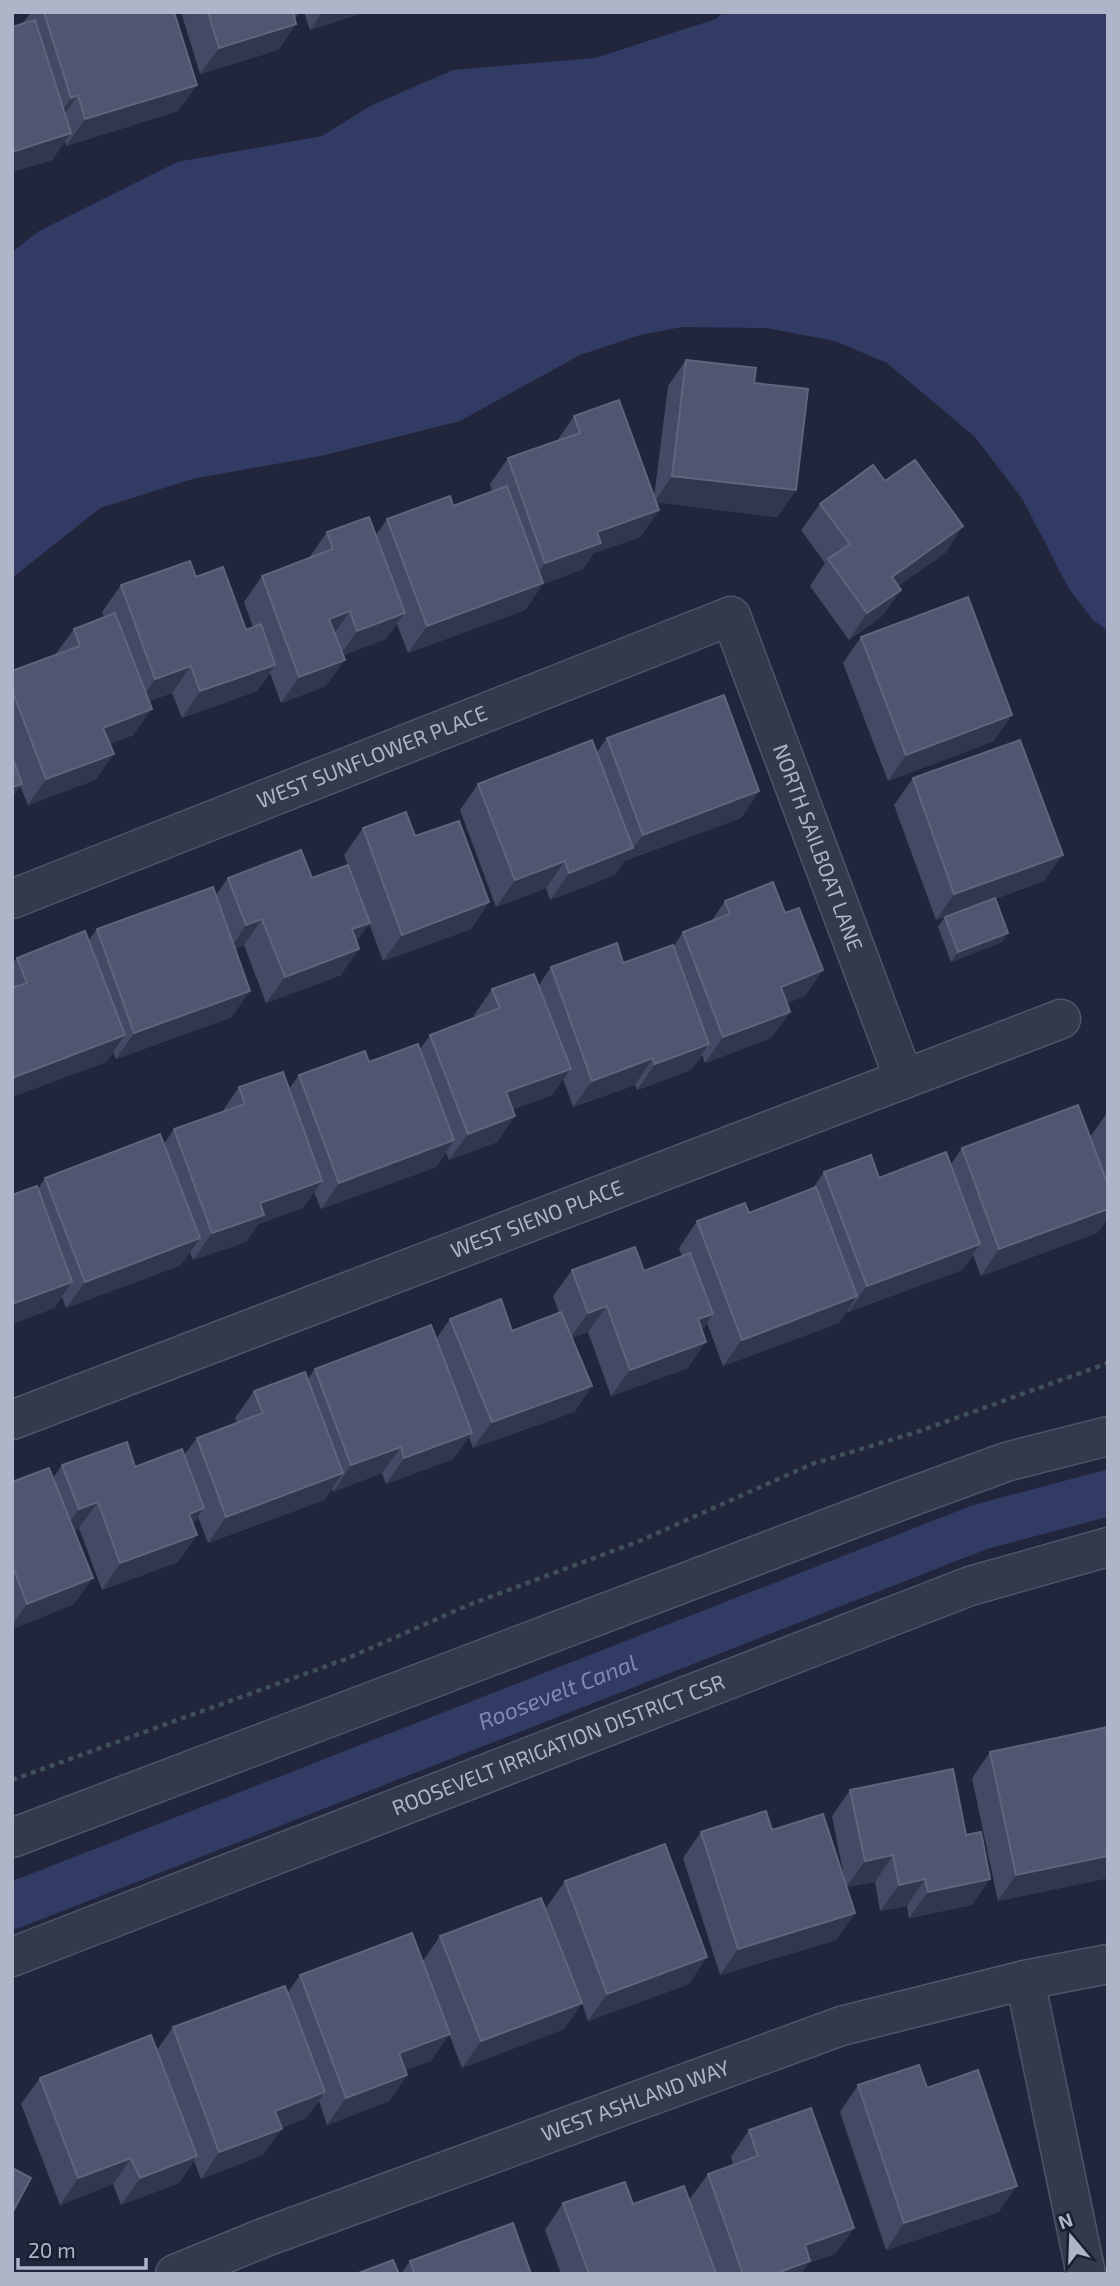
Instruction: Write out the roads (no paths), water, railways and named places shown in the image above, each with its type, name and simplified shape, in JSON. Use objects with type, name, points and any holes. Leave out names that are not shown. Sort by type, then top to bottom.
[{"type":"street","name":"WEST SUNFLOWER PLACE","points":[[12,900],[731,616]]},
{"type":"street","name":"NORTH SAILBOAT LANE","points":[[731,616],[904,1079]]},
{"type":"street","name":"WEST SIENO PLACE","points":[[12,1419],[1061,1019]]},
{"type":"street","points":[[12,1838],[921,1493],[1006,1462],[1108,1436]]},
{"type":"street","name":"ROOSEVELT IRRIGATION DISTRICT CSR","points":[[12,1956],[970,1586],[1108,1547]]},
{"type":"street","name":"WEST ASHLAND WAY","points":[[175,2274],[263,2238],[841,2026],[1026,1980],[1108,1964]]},
{"type":"street","points":[[1026,1980],[1086,2274]]},
{"type":"water","points":[[724,12],[1108,12],[1108,631],[1093,620],[1069,589],[1023,500],[975,437],[887,363],[835,341],[766,328],[682,327],[640,335],[580,355],[460,421],[321,456],[196,478],[100,508],[12,578],[12,252],[39,231],[177,162],[322,136],[370,106],[453,70],[595,58],[716,19]]},
{"type":"waterway","name":"Roosevelt Canal","points":[[12,1906],[980,1527],[1108,1493]]}]
